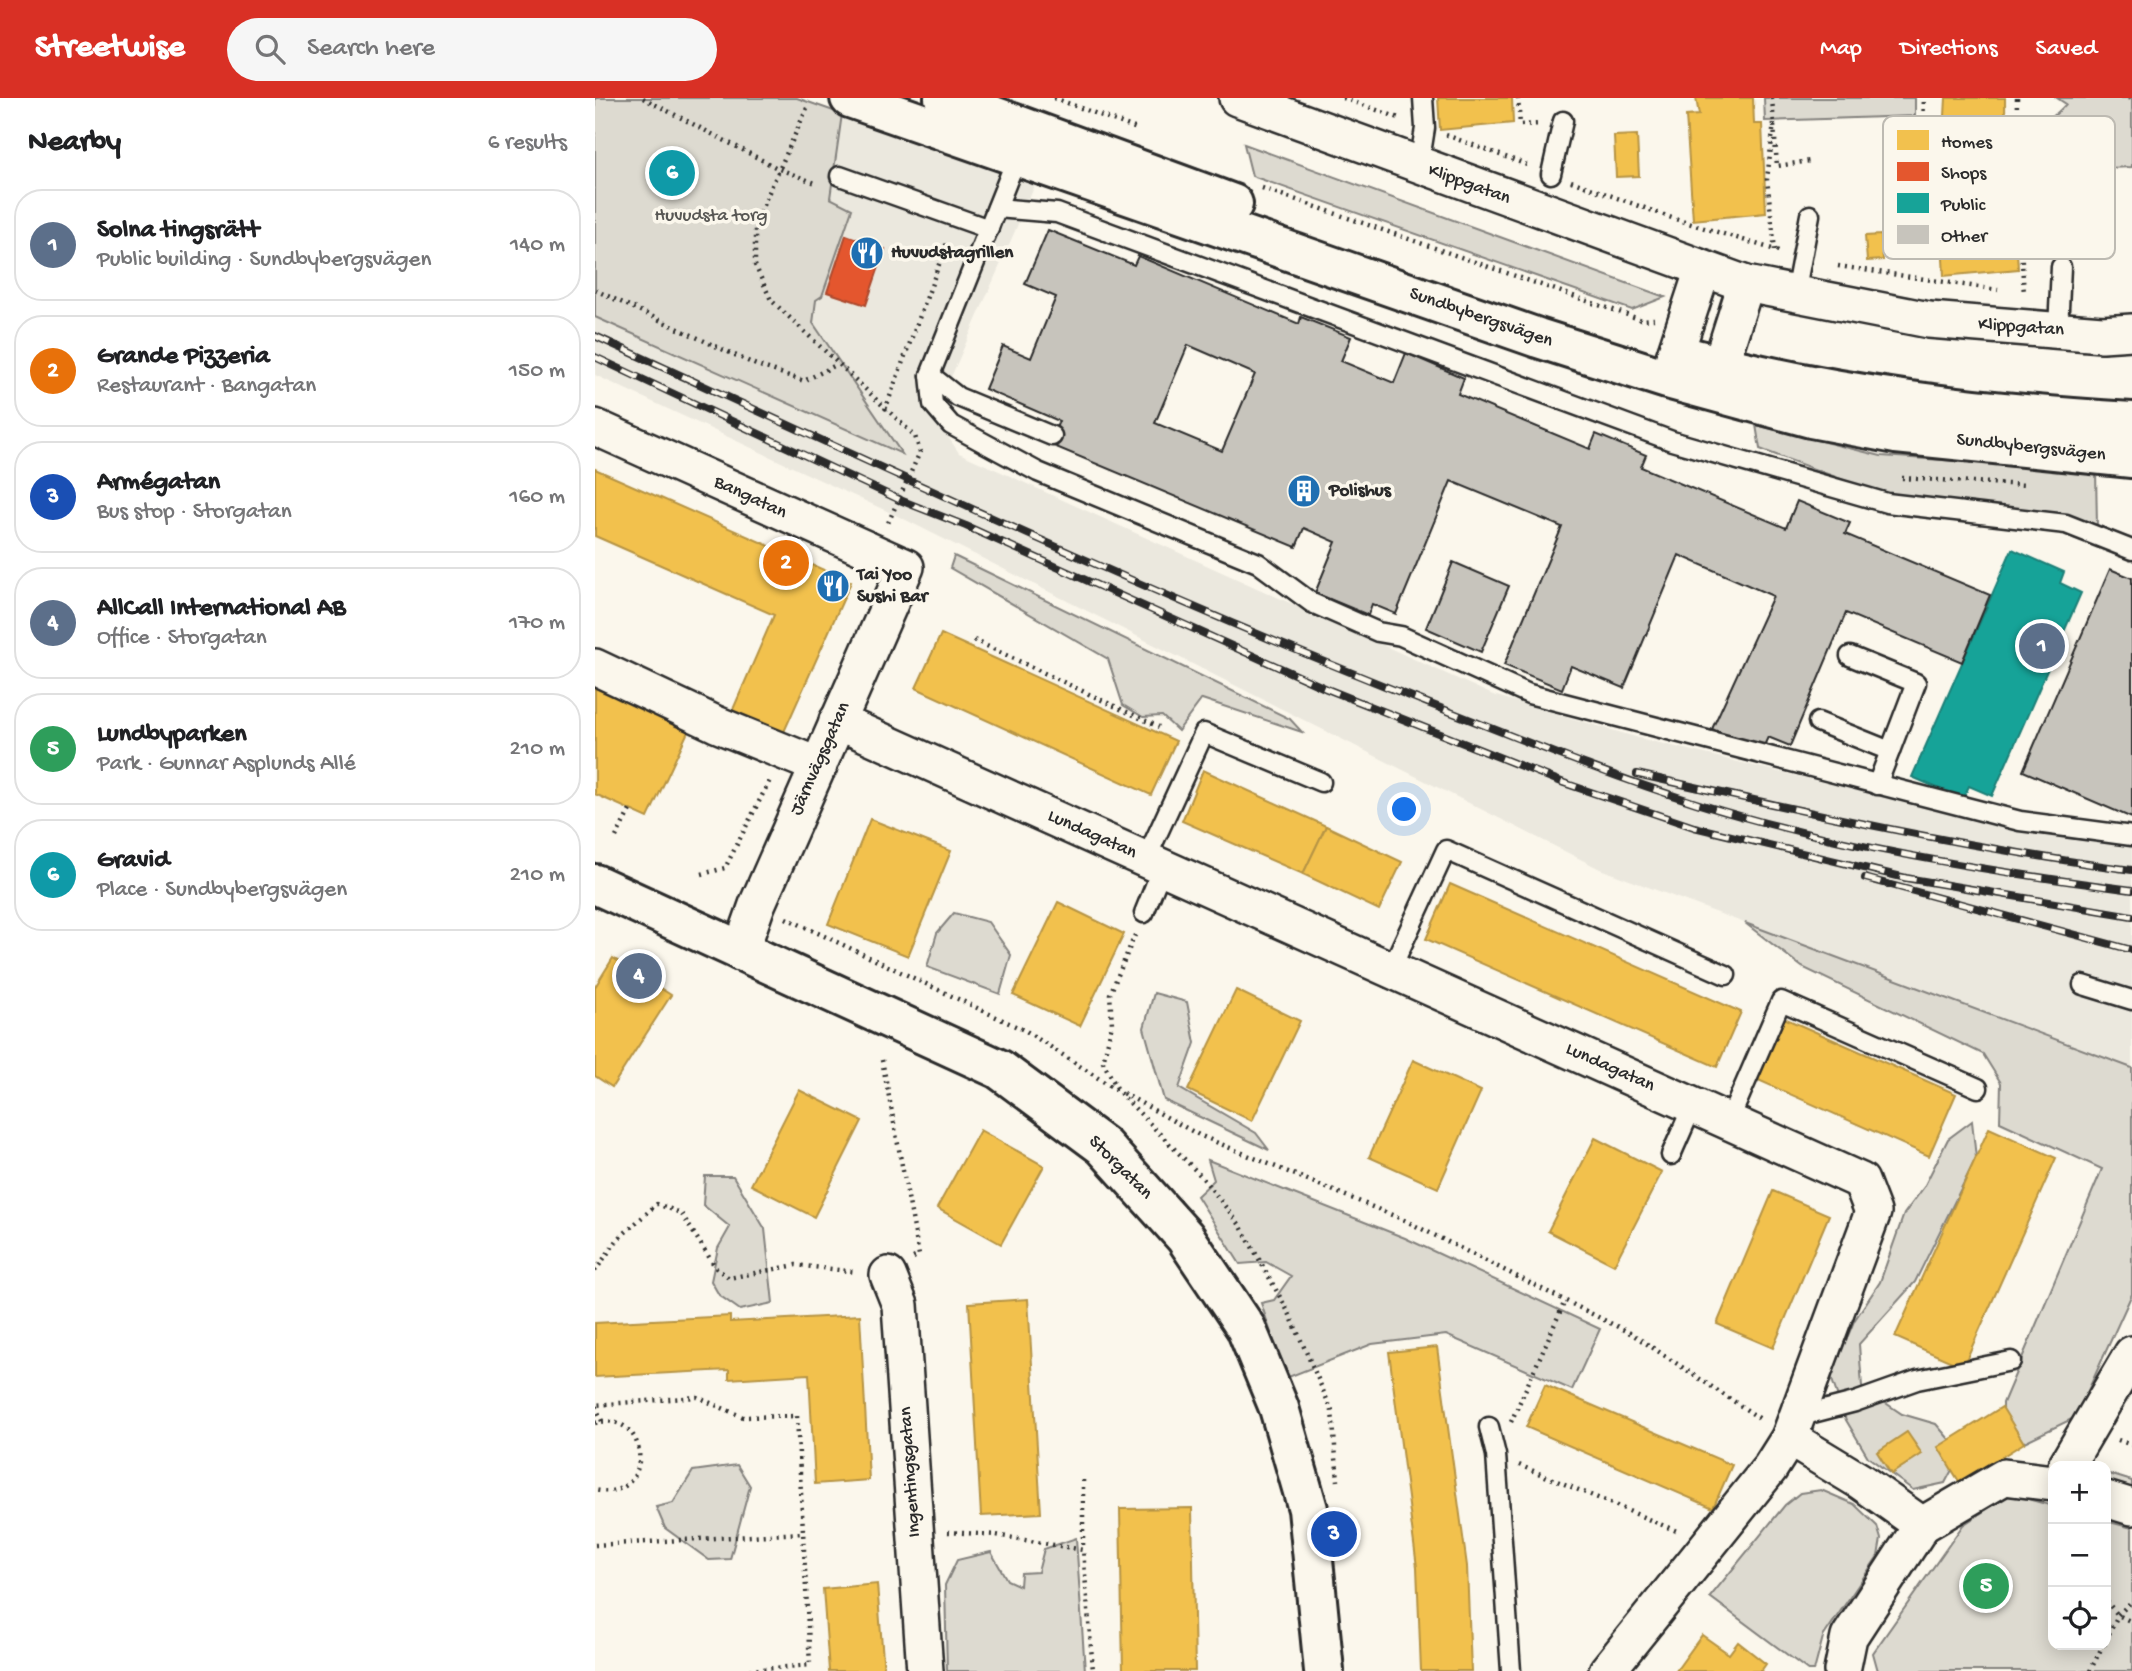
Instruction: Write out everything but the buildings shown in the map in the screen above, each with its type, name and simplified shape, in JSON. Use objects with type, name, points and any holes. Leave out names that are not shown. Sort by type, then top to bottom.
[{"type":"main road","name":"Sundbybergsvägen","points":[[850,98],[1022,143],[1538,338],[1716,378],[1811,418],[1896,435],[2132,458]]},
{"type":"main road","name":"Sundbybergsvägen","points":[[944,98],[1022,143]]},
{"type":"main road","name":"Sundbybergsvägen","points":[[1716,378],[1817,388],[1905,401],[2132,422]]},
{"type":"main road","name":"Storgatan","points":[[595,884],[740,953],[999,1069],[1103,1146],[1185,1237],[1246,1328],[1279,1408],[1308,1509],[1324,1671]]},
{"type":"street","name":"Klippgatan","points":[[1237,98],[1746,284],[1929,320],[2058,330],[2132,332]]},
{"type":"street","points":[[1671,366],[1703,269]]},
{"type":"street","points":[[1716,378],[1746,284]]},
{"type":"street","name":"Bangatan","points":[[595,426],[906,567]]},
{"type":"street","name":"Järnvägsgatan","points":[[740,953],[757,905],[906,567]]},
{"type":"street","points":[[595,667],[819,766]]},
{"type":"street","name":"Lundagatan","points":[[837,721],[1861,1181],[1873,1212],[1793,1427],[1770,1468],[1607,1671]]},
{"type":"street","name":"Ingentingsgatan","points":[[888,1275],[900,1305],[925,1671]]},
{"type":"street","points":[[2069,1461],[2132,1354]]},
{"type":"street","points":[[1793,1427],[1860,1481],[1922,1525]]},
{"type":"street","points":[[1843,1671],[1849,1637],[1922,1525],[2004,1477],[2048,1482]]},
{"type":"street","points":[[2111,1501],[2132,1507]]},
{"type":"lane","points":[[1419,166],[1425,128],[1423,98]]},
{"type":"lane","points":[[1551,174],[1563,121]]},
{"type":"lane","points":[[1022,143],[930,375],[933,404],[951,425],[1038,472],[1258,563],[1312,603],[1378,632],[1401,636],[1529,694],[2020,821],[2132,836]]},
{"type":"lane","points":[[840,176],[989,229]]},
{"type":"lane","points":[[997,208],[1057,213],[1672,441],[1887,503],[2066,524],[2132,550]]},
{"type":"lane","points":[[1795,294],[1810,215]]},
{"type":"lane","points":[[2058,330],[2061,267]]},
{"type":"lane","points":[[930,375],[958,397],[1052,436]]},
{"type":"lane","points":[[1850,656],[1916,683],[1877,785]]},
{"type":"lane","points":[[1818,722],[1890,751]]},
{"type":"lane","points":[[1144,913],[1154,863],[1204,733],[1321,782]]},
{"type":"lane","points":[[1391,969],[1446,850],[1726,975]]},
{"type":"lane","points":[[2083,985],[2132,1000]]},
{"type":"lane","points":[[1728,1121],[1781,1001],[1978,1088]]},
{"type":"lane","points":[[1671,1155],[1693,1105]]},
{"type":"lane","points":[[1793,1427],[1917,1380],[2011,1361]]},
{"type":"lane","points":[[1489,1427],[1496,1455],[1511,1671]]},
{"type":"path","points":[[643,98],[779,169]]},
{"type":"path","points":[[1054,98],[1144,132]]},
{"type":"path","points":[[1343,98],[1672,218],[1802,259],[2024,294],[2060,296]]},
{"type":"path","points":[[1518,98],[1520,125]]},
{"type":"path","points":[[1772,98],[1777,166],[1811,162]]},
{"type":"path","points":[[1923,116],[1924,98]]},
{"type":"path","points":[[2017,98],[2017,116]]},
{"type":"path","points":[[807,108],[755,223],[755,265],[771,300],[915,436],[920,452],[900,500]]},
{"type":"path","points":[[1774,123],[1767,179],[1775,250]]},
{"type":"path","points":[[1254,185],[1642,320],[1688,317]]},
{"type":"path","points":[[885,410],[951,232]]},
{"type":"path","points":[[2022,259],[2024,294]]},
{"type":"path","points":[[595,290],[754,364],[804,381],[838,364]]},
{"type":"path","points":[[1890,477],[2030,485]]},
{"type":"path","points":[[974,640],[1159,727]]},
{"type":"path","points":[[702,874],[725,868],[784,752]]},
{"type":"path","points":[[616,837],[629,810]]},
{"type":"path","points":[[1144,913],[1110,994],[1112,1024],[1103,1062],[1118,1091],[1199,1135],[1404,1220],[1632,1334],[1793,1427]]},
{"type":"path","points":[[595,1271],[618,1239],[657,1204],[681,1213],[716,1268],[729,1278],[796,1265],[888,1275],[919,1255],[882,1060]]},
{"type":"path","points":[[1566,1301],[1496,1455],[1709,1545]]},
{"type":"path","points":[[602,1422],[595,1405],[697,1397],[743,1417],[797,1416],[810,1665],[739,1671]]},
{"type":"path","points":[[595,1423],[624,1427],[639,1444],[640,1456],[639,1467],[625,1485],[615,1490],[595,1490]]},
{"type":"path","points":[[1083,1480],[1083,1550],[1093,1671]]},
{"type":"path","points":[[916,1533],[965,1532],[1083,1550]]},
{"type":"path","points":[[595,1545],[803,1533]]},
{"type":"path","points":[[2111,1630],[2118,1615],[2132,1601]]},
{"type":"path","points":[[2111,1607],[2118,1615],[2132,1622]]},
{"type":"path","points":[[2090,1671],[2100,1650]]},
{"type":"shaded area","points":[[842,114],[1036,183],[934,416],[959,453],[1493,695],[1639,738],[2037,834],[2132,846],[2132,1068],[1600,869],[906,520],[595,375],[595,317],[901,453],[813,324]]},
{"type":"green space","name":"Huvudsta torg","points":[[595,98],[797,98],[842,114],[830,198],[852,209],[822,296],[816,300],[813,323],[902,454],[595,317]]},
{"type":"green space","points":[[1764,98],[1915,98],[1915,116],[1765,121]]},
{"type":"green space","points":[[2057,98],[2132,98],[2132,167],[2115,168],[2115,116],[2053,116],[2066,104]]},
{"type":"green space","points":[[1244,144],[1665,297],[1632,310],[1252,176]]},
{"type":"green space","points":[[1756,425],[1881,456],[2096,470],[2097,527],[2071,517],[1887,496],[1760,449]]},
{"type":"green space","points":[[954,556],[1290,719],[1302,732],[1202,699],[1178,731],[1162,716],[1143,717],[1123,705],[1108,659],[950,568]]},
{"type":"green space","points":[[954,913],[988,922],[1011,955],[1000,994],[927,967],[937,933]]},
{"type":"green space","points":[[1745,923],[2132,1068],[2132,1294],[2076,1417],[2014,1447],[2003,1440],[2003,1403],[2102,1169],[2000,1122],[2001,1083],[1983,1054],[1802,967]]},
{"type":"green space","points":[[1154,993],[1187,1002],[1195,1043],[1179,1088],[1256,1133],[1269,1150],[1164,1100],[1144,1028]]},
{"type":"green space","points":[[1972,1121],[1976,1158],[1915,1282],[1859,1344],[1862,1387],[1902,1414],[1936,1424],[1961,1453],[1945,1483],[1913,1490],[1868,1457],[1846,1420],[1831,1377],[1854,1321],[1880,1282],[1904,1214],[1924,1187],[1948,1139]]},
{"type":"green space","points":[[1208,1160],[1405,1238],[1600,1329],[1572,1390],[1446,1335],[1372,1344],[1286,1378],[1261,1303],[1274,1300],[1291,1276],[1266,1262],[1240,1264],[1197,1196],[1214,1180]]},
{"type":"green space","points":[[705,1176],[733,1176],[765,1229],[773,1303],[740,1310],[719,1295],[711,1281],[718,1248],[730,1227],[703,1205]]},
{"type":"green space","points":[[737,1465],[750,1486],[730,1559],[709,1560],[665,1528],[656,1507],[673,1503],[693,1471]]},
{"type":"green space","points":[[2111,1475],[2132,1481],[2132,1498],[2111,1492]]},
{"type":"green space","points":[[1821,1490],[1854,1504],[1877,1526],[1881,1539],[1878,1556],[1823,1637],[1814,1671],[1809,1671],[1710,1597],[1785,1505],[1800,1493]]},
{"type":"green space","points":[[2010,1494],[2048,1505],[2048,1650],[2111,1650],[2111,1522],[2132,1528],[2132,1671],[1878,1671],[1873,1653],[1963,1525]]},
{"type":"green space","points":[[1076,1538],[1085,1671],[947,1671],[945,1585],[957,1560],[991,1552],[1007,1580],[1020,1586],[1021,1573],[1038,1572],[1044,1549]]},
{"type":"railway","points":[[595,336],[1008,525],[1215,616],[1425,702],[1627,780],[1749,819],[1857,845],[1967,866],[2132,890]]},
{"type":"railway","points":[[595,357],[900,500],[966,526],[1327,689],[1564,783],[1694,827],[1906,878],[2132,916]]},
{"type":"railway","points":[[1637,774],[1945,840],[2132,870]]},
{"type":"railway","points":[[1865,878],[2132,950]]},
{"type":"place","name":"Gravid","points":[[672,173]]},
{"type":"place","name":"Huvudstagrillen","points":[[867,253]]},
{"type":"place","name":"Polishus","points":[[1304,491]]},
{"type":"place","name":"Grande Pizzeria","points":[[786,563]]},
{"type":"place","name":"Tai Yoo Sushi Bar","points":[[833,586]]},
{"type":"place","name":"Solna tingsrätt","points":[[2042,646]]},
{"type":"place","name":"AllCall International AB","points":[[639,976]]},
{"type":"place","name":"Armégatan","points":[[1334,1534]]},
{"type":"place","name":"Lundbyparken","points":[[1986,1586]]}]
